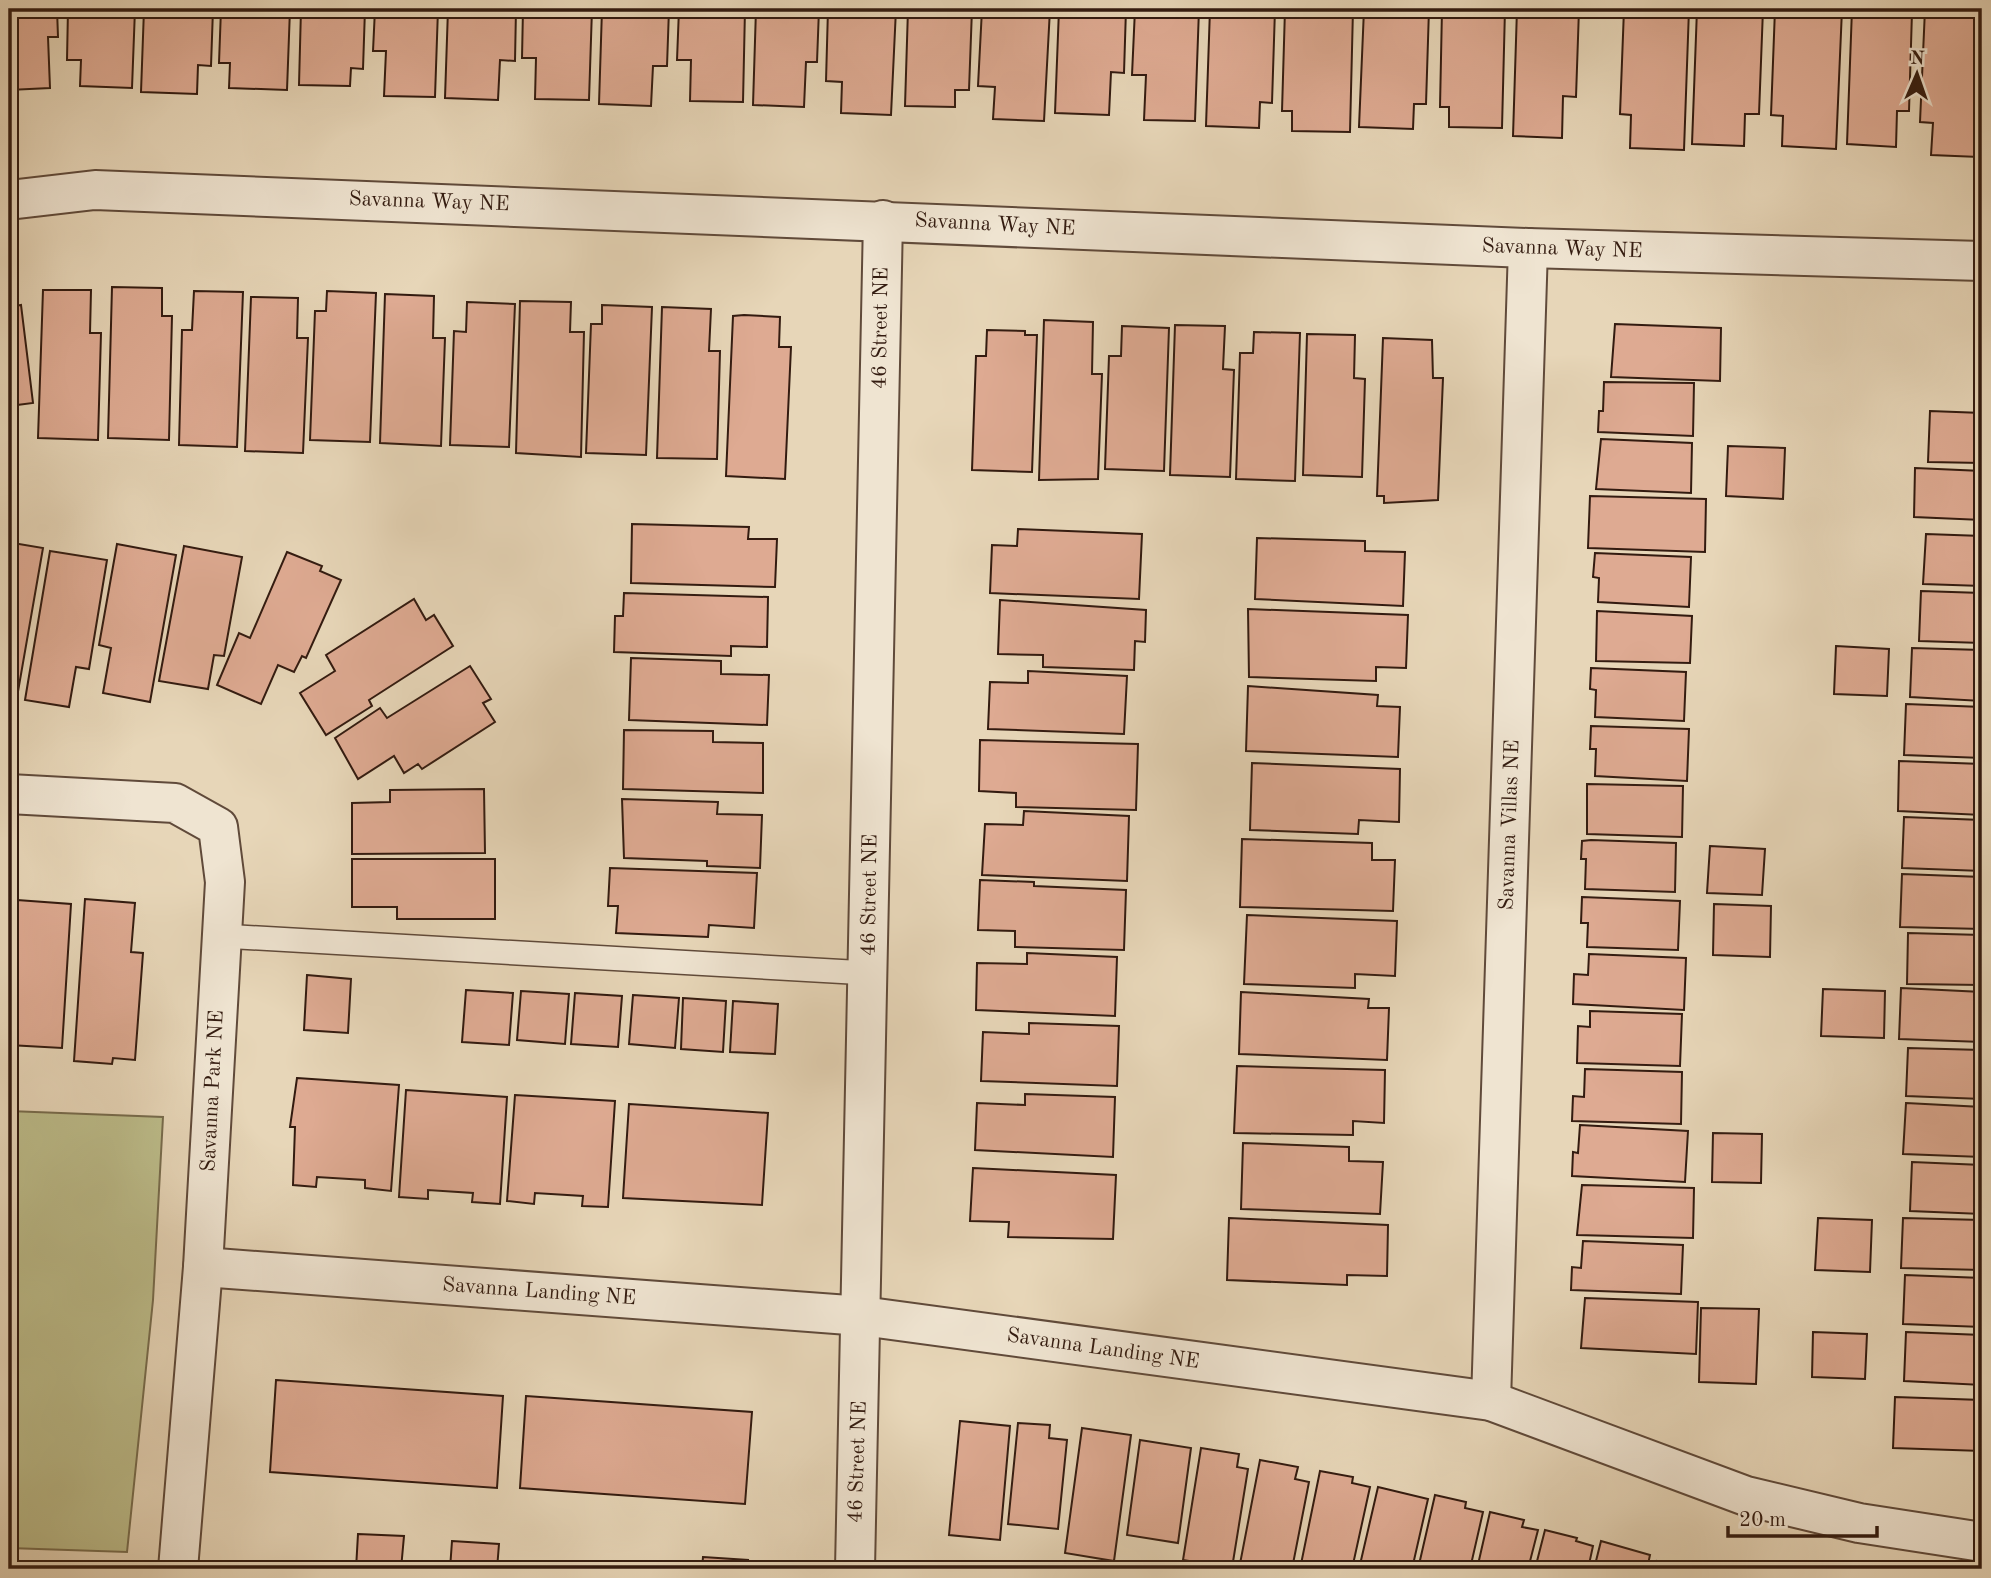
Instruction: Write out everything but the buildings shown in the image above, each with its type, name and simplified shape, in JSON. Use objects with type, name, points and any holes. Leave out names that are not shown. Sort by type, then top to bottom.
[{"type":"street","name":"Savanna Way NE","points":[[9,200],[95,190],[1528,248],[1982,261]]},
{"type":"street","name":"46 Street NE","points":[[855,1569],[883,220]]},
{"type":"street","name":"Savanna Villas NE","points":[[1491,1401],[1528,248]]},
{"type":"street","name":"Savanna Park NE","points":[[9,794],[175,803],[218,827],[225,882],[203,1267],[178,1569]]},
{"type":"street","name":"Savanna Landing NE","points":[[203,1267],[862,1316],[1491,1401],[1746,1496],[1859,1523],[1982,1542]]},
{"type":"lane","points":[[222,936],[868,973]]},
{"type":"green space","points":[[9,1111],[163,1117],[153,1300],[127,1552],[9,1548]]}]
